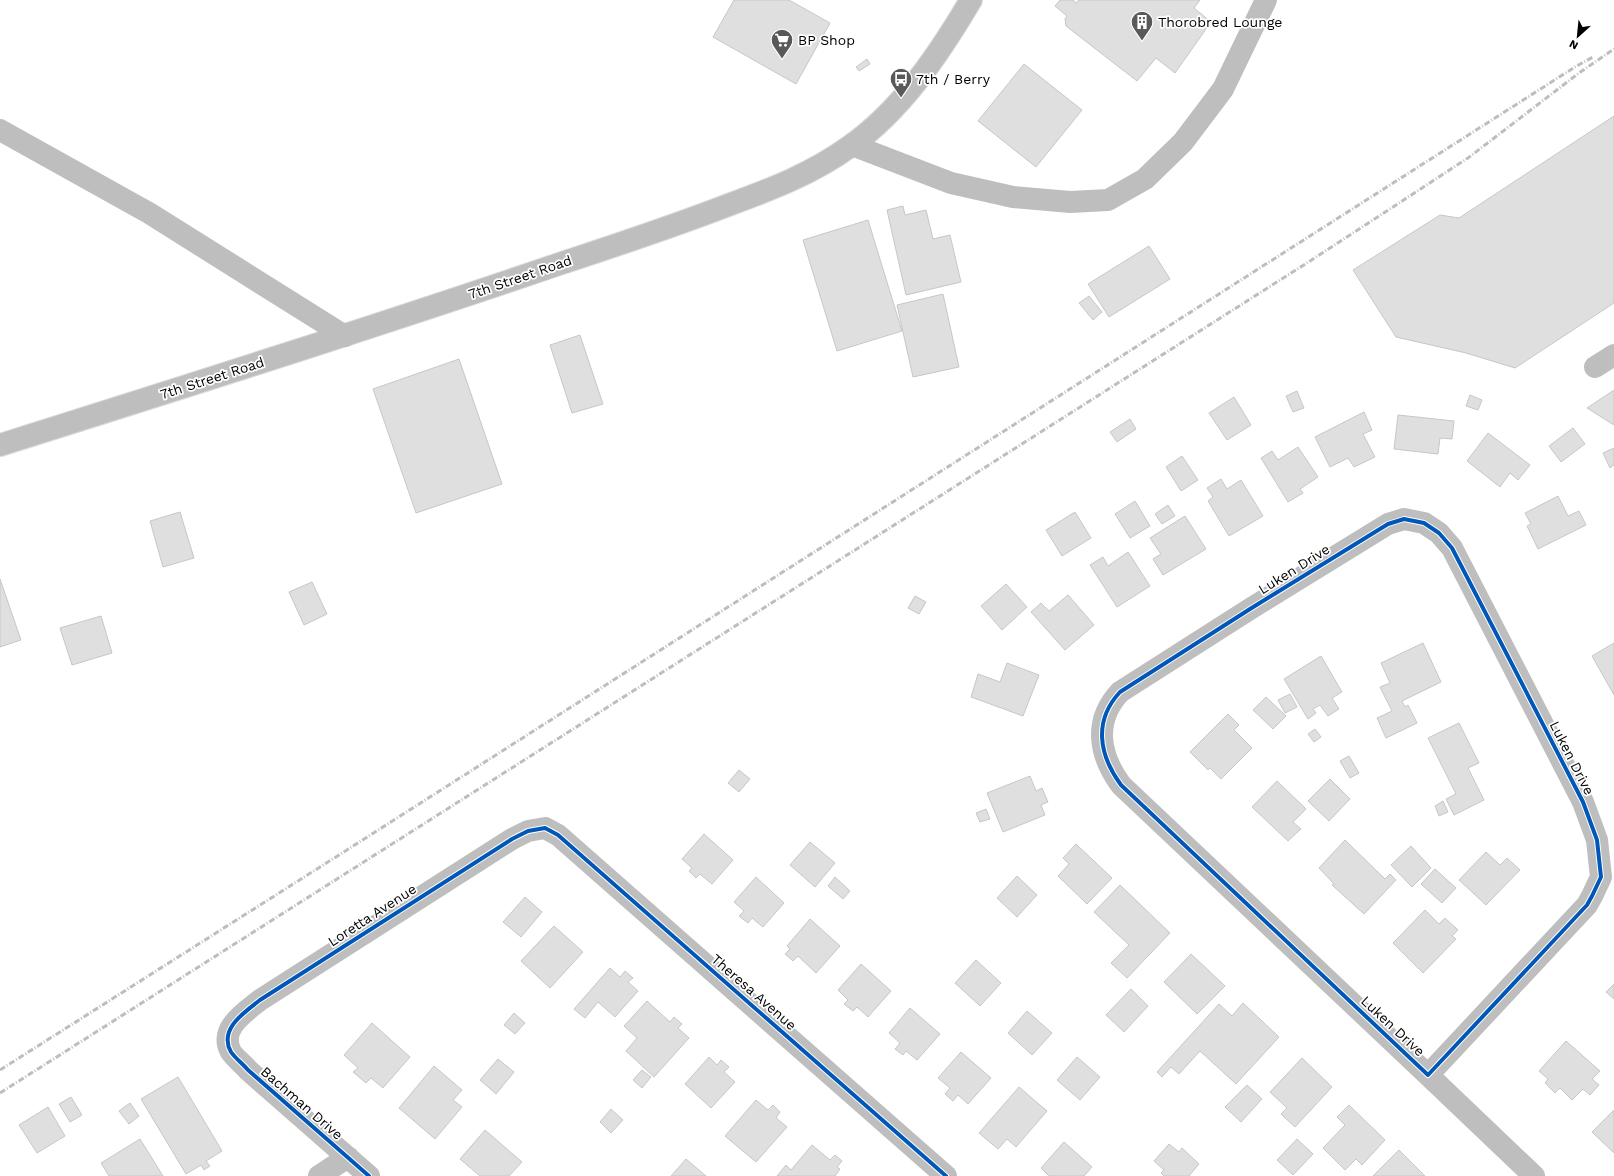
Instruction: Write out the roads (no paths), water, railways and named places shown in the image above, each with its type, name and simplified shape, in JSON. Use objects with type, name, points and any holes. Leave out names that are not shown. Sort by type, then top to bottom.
[{"type":"street","name":"7th Street Road","points":[[0,445],[345,336],[685,222],[787,182],[830,160],[852,145],[878,123],[901,99],[927,67],[971,0]]},
{"type":"street","points":[[852,145],[951,183],[1014,197],[1070,202],[1108,200],[1145,179],[1183,142],[1223,89],[1266,0]]},
{"type":"street","points":[[0,130],[149,213],[345,336]]},
{"type":"street","points":[[1595,367],[1614,354]]},
{"type":"street","name":"Luken Drive","points":[[1428,1075],[1587,905],[1601,877],[1597,840],[1582,802],[1452,548],[1439,534],[1424,523],[1404,519],[1388,524],[1250,609],[1120,692],[1110,703],[1104,718],[1102,741],[1104,754],[1111,771],[1121,785],[1534,1176]]},
{"type":"street","name":"Loretta Avenue","points":[[228,1041],[229,1030],[241,1014],[260,1000],[512,839],[528,831],[545,828]]},
{"type":"street","name":"Theresa Avenue","points":[[545,828],[564,840],[946,1176]]},
{"type":"street","name":"Bachman Drive","points":[[228,1041],[231,1052],[248,1070],[369,1176]]},
{"type":"street","points":[[319,1176],[348,1157]]},
{"type":"railway","points":[[0,1093],[1310,261],[1468,158],[1579,73],[1614,49]]},
{"type":"railway","points":[[0,1070],[1575,67],[1593,57]]},
{"type":"place","name":"Thorobred Lounge","points":[[1142,42]]},
{"type":"place","name":"BP Shop","points":[[782,60]]},
{"type":"place","name":"7th / Berry","points":[[901,98]]}]
